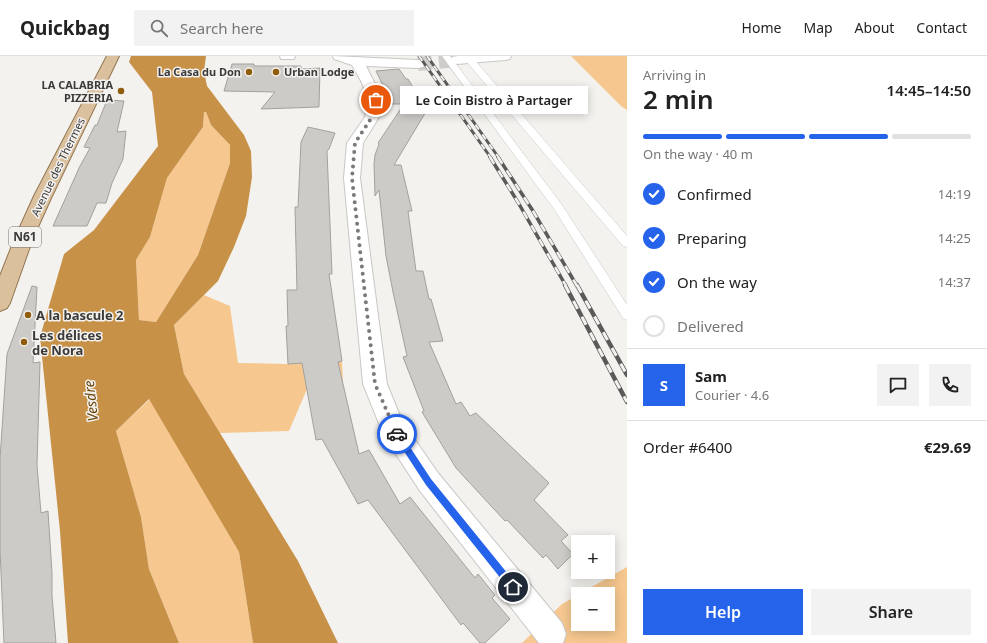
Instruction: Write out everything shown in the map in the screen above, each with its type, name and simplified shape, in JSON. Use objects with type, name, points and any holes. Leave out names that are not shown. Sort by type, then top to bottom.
[{"type":"main road","name":"Avenue des Thermes","points":[[0,303],[4,279],[43,196],[113,56]]},
{"type":"street","points":[[460,58],[505,56]]},
{"type":"street","points":[[348,59],[418,64]]},
{"type":"street","points":[[348,59],[368,80],[376,100],[372,117],[355,143],[352,178],[375,384],[393,428],[429,482],[551,634]]},
{"type":"lane","points":[[460,58],[627,243]]},
{"type":"lane","points":[[460,58],[627,314]]},
{"type":"shaded area","points":[[571,56],[627,56],[627,110],[622,107]]},
{"type":"shaded area","points":[[204,111],[206,112],[211,125],[230,145],[230,163],[198,255],[156,322],[139,320],[136,260],[150,237],[167,178],[203,127]]},
{"type":"shaded area","points":[[204,295],[230,306],[238,363],[288,364],[342,361],[343,384],[307,389],[289,431],[220,433],[184,374],[174,325]]},
{"type":"shaded area","points":[[150,399],[239,552],[253,643],[179,643],[149,569],[141,517],[116,431]]},
{"type":"shaded area","points":[[627,567],[627,643],[522,643],[562,604],[571,599],[571,631],[615,631],[615,587],[591,587],[606,579],[615,579],[615,574]]},
{"type":"water","name":"Vesdre","points":[[131,56],[206,56],[204,71],[207,86],[244,135],[251,151],[252,177],[246,216],[234,247],[218,281],[174,325],[184,374],[298,561],[338,643],[253,643],[239,552],[149,399],[116,431],[141,517],[149,569],[179,643],[68,643],[60,531],[40,337],[64,254],[94,230],[158,146],[152,92],[129,62]],"holes":[[[204,112],[206,112],[211,125],[230,145],[230,163],[198,255],[156,322],[139,320],[136,260],[150,237],[167,178],[203,127]]]},
{"type":"building","points":[[232,64],[254,64],[254,66],[301,66],[301,69],[320,68],[319,107],[261,109],[275,92],[224,91]]},
{"type":"building","points":[[399,69],[406,79],[408,79],[427,110],[394,165],[401,165],[412,211],[408,211],[416,271],[423,271],[429,299],[431,299],[443,341],[429,342],[456,404],[461,402],[470,416],[476,413],[549,483],[534,500],[568,535],[561,541],[571,552],[571,556],[558,569],[546,555],[543,558],[507,520],[505,521],[456,468],[422,412],[424,411],[403,357],[407,356],[386,256],[379,190],[375,196],[374,164],[378,143],[404,104],[392,104],[376,71]]},
{"type":"building","points":[[107,100],[124,101],[117,132],[126,131],[123,159],[112,183],[106,203],[97,203],[87,226],[53,226],[80,166],[90,148],[84,147],[95,125],[97,125]]},
{"type":"building","points":[[308,127],[335,133],[327,151],[332,274],[329,274],[342,361],[338,362],[359,454],[369,450],[400,504],[410,497],[475,578],[478,574],[495,595],[492,598],[510,619],[485,643],[480,643],[463,623],[461,625],[368,500],[358,504],[322,439],[316,440],[302,363],[288,364],[286,326],[288,326],[287,290],[297,290],[295,207],[298,207],[301,142]]},
{"type":"building","points":[[32,286],[37,287],[33,363],[40,362],[37,465],[41,513],[48,511],[56,643],[4,643],[0,550],[0,459],[7,354]]},
{"type":"tunnel","points":[[418,64],[457,60]]},
{"type":"railway","points":[[419,56],[491,158]]},
{"type":"railway","points":[[427,56],[499,158]]},
{"type":"railway","points":[[490,157],[566,286]]},
{"type":"railway","points":[[498,157],[533,211],[577,286]]},
{"type":"railway","points":[[565,285],[627,402]]},
{"type":"railway","points":[[577,285],[627,375]]},
{"type":"way so far","points":[[376,100],[372,117],[355,143],[352,178],[375,384],[393,428],[397,434]]},
{"type":"place","name":"La Casa du Don","points":[[249,72]]},
{"type":"place","name":"Urban Lodge","points":[[276,72]]},
{"type":"place","name":"LA CALABRIA PIZZERIA","points":[[121,91]]},
{"type":"place","name":"Le Coin Bistro à Partager","points":[[376,100]]},
{"type":"place","name":"A la bascule 2","points":[[28,315]]},
{"type":"place","name":"Les délices de Nora","points":[[24,342]]},
{"type":"route","points":[[397,434],[429,482],[513,587]]}]
